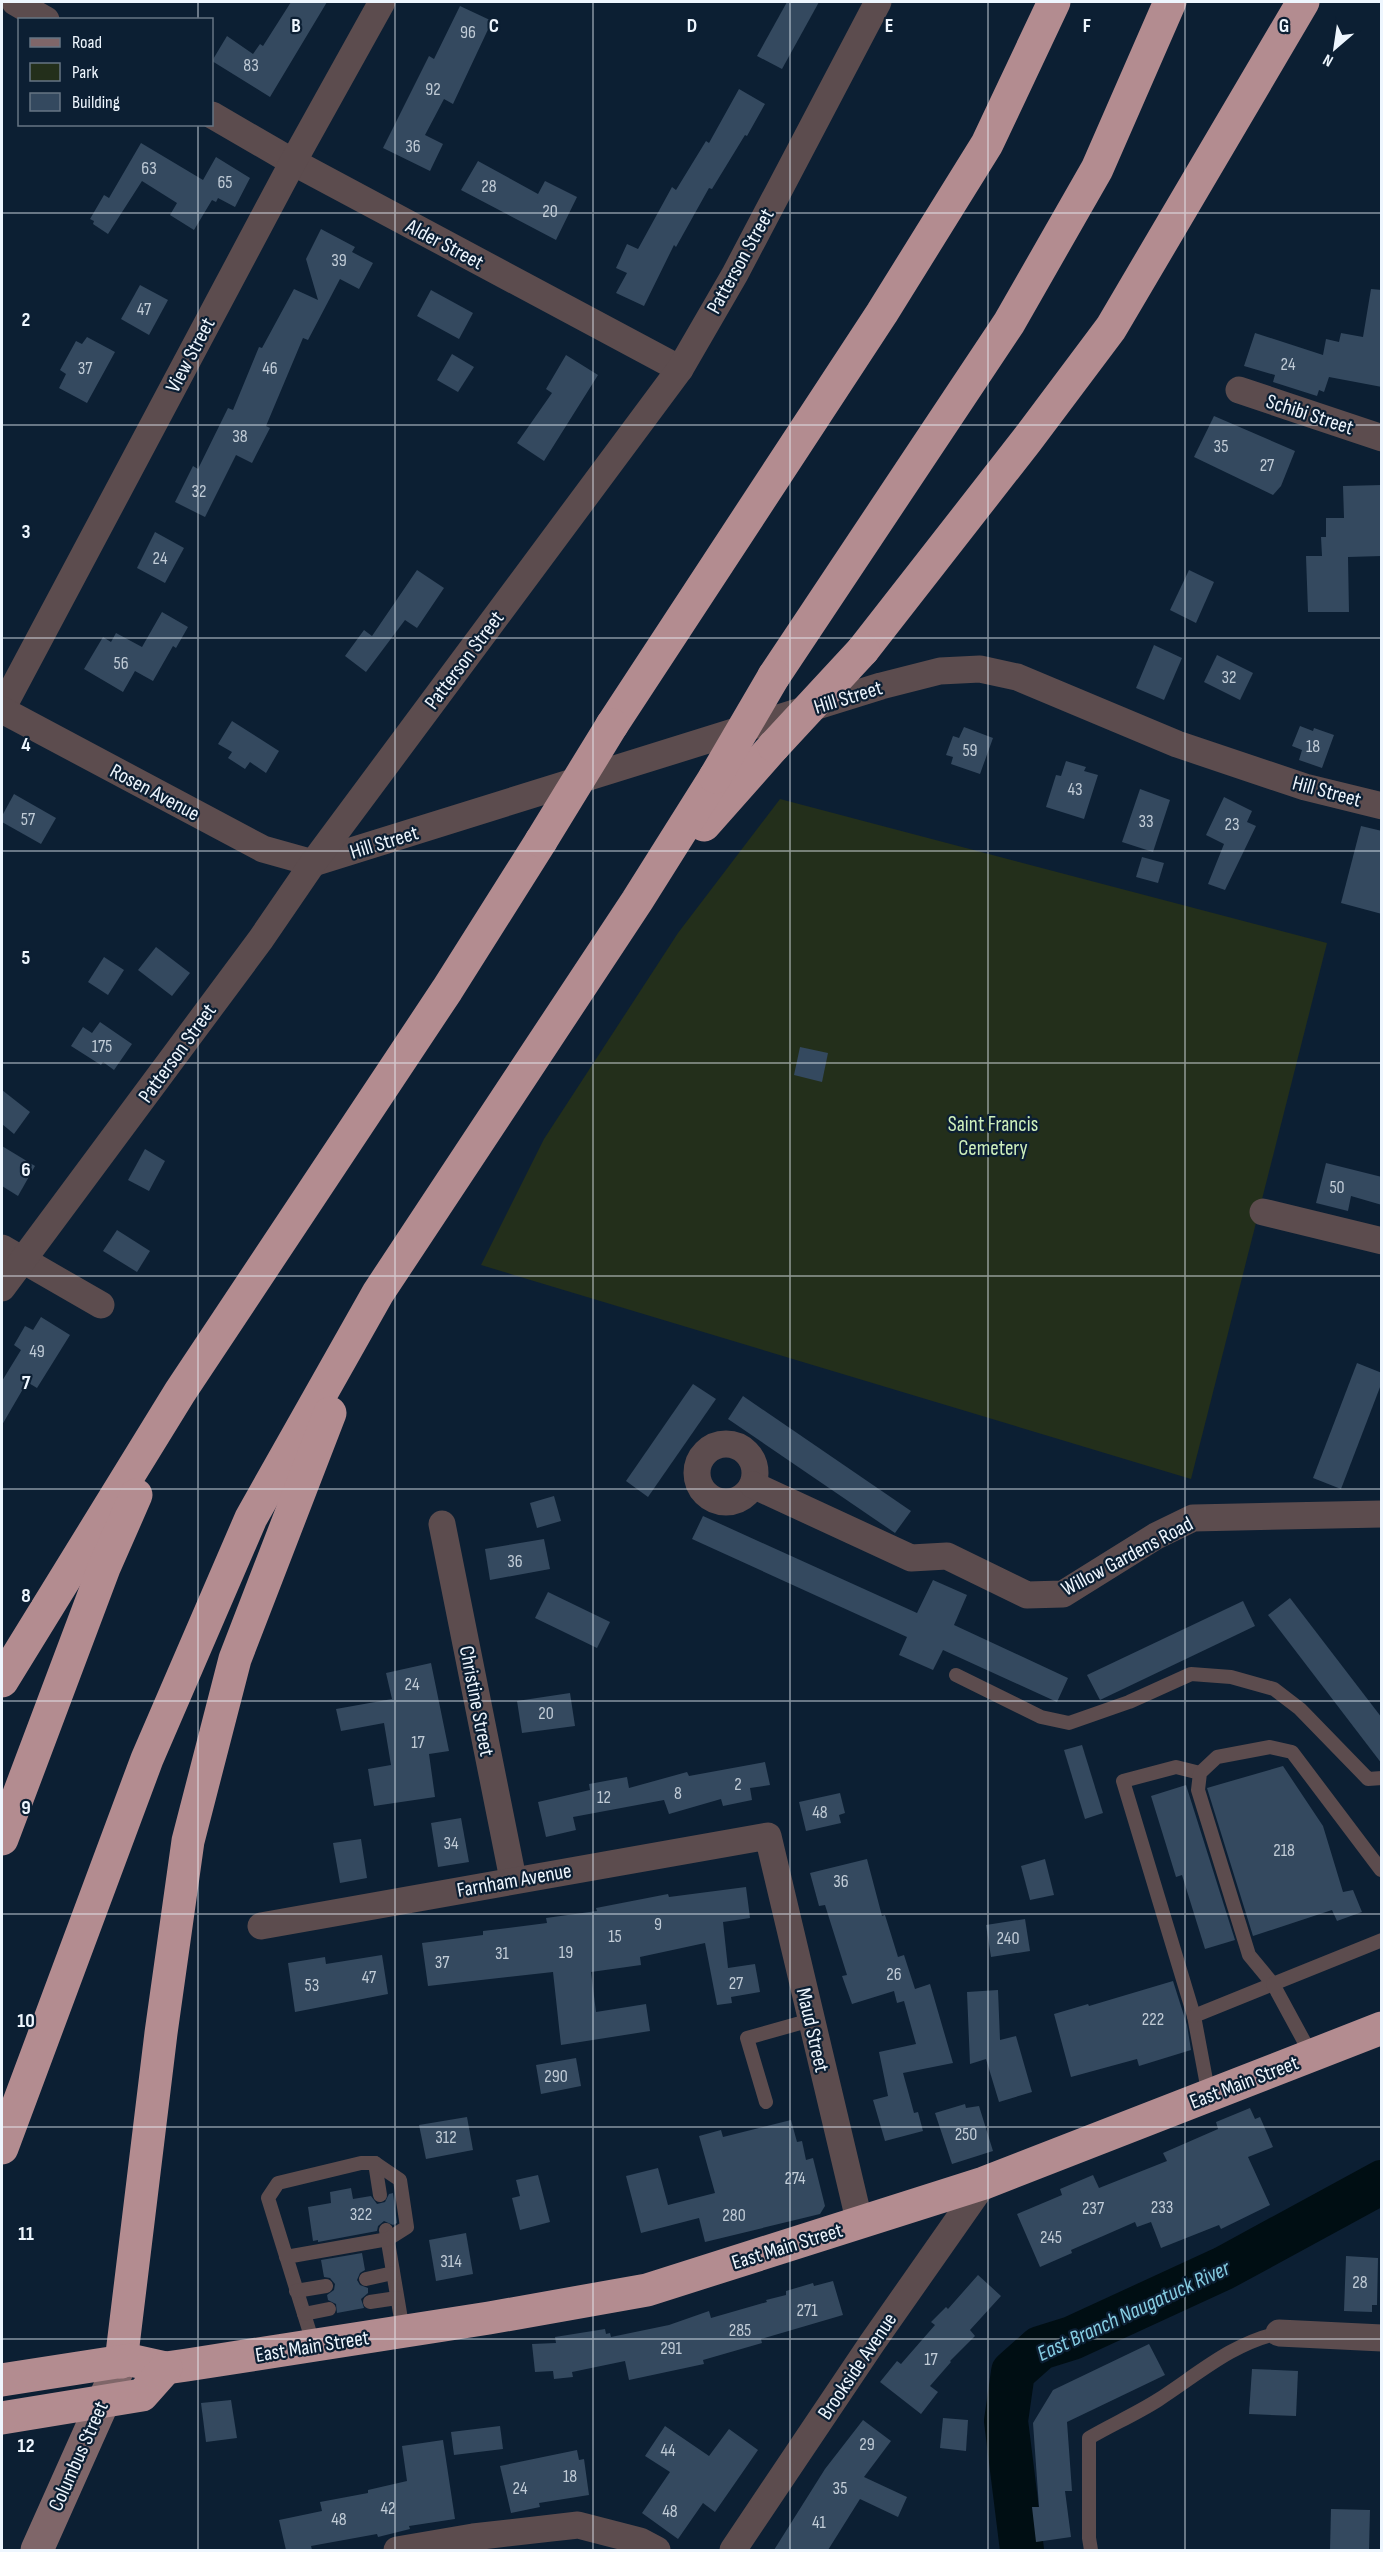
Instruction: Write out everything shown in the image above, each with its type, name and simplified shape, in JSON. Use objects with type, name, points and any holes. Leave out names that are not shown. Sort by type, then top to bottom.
[{"type":"highway","points":[[2,1682],[180,1392],[447,990],[612,725],[882,313],[987,144],[1054,2]]},
{"type":"highway","points":[[2,2148],[147,1759],[251,1518],[378,1293],[637,901],[716,777],[774,676],[1009,323],[1097,169],[1170,2]]},
{"type":"highway","points":[[637,901],[774,746],[863,650],[1028,440],[1111,328],[1303,2]]},
{"type":"highway","points":[[121,2362],[188,1840],[236,1659],[299,1491],[378,1293]]},
{"type":"highway","points":[[2,1839],[104,1568],[180,1392]]},
{"type":"highway","name":"East Main Street","points":[[2,2380],[130,2360],[166,2368],[314,2346],[647,2290],[984,2183],[1382,2028]]},
{"type":"highway","points":[[2,2418],[142,2396],[166,2368]]},
{"type":"main road","name":"Columbus Street","points":[[37,2550],[101,2402],[121,2362]]},
{"type":"street","points":[[15,2],[43,18]]},
{"type":"street","name":"View Street","points":[[2,710],[293,162],[382,2]]},
{"type":"street","name":"Patterson Street","points":[[2,1288],[12,1255],[261,939],[312,863],[680,369],[735,274],[878,2]]},
{"type":"street","name":"Alder Street","points":[[213,116],[293,162],[680,369]]},
{"type":"street","name":"Schibi Street","points":[[1239,390],[1382,438]]},
{"type":"street","name":"Hill Street","points":[[312,863],[882,686],[940,671],[980,669],[1017,677],[1177,744],[1305,787],[1382,806]]},
{"type":"street","name":"Rosen Avenue","points":[[2,710],[263,849],[312,863]]},
{"type":"street","points":[[1263,1212],[1382,1241]]},
{"type":"street","points":[[12,1255],[101,1305]]},
{"type":"street","name":"Willow Gardens Road","points":[[753,1485],[911,1558],[947,1556],[1027,1596],[1063,1594],[1156,1536],[1193,1518],[1382,1514]]},
{"type":"street","name":"Christine Street","points":[[442,1524],[513,1879]]},
{"type":"street","name":"Farnham Avenue","points":[[261,1926],[513,1879],[768,1836]]},
{"type":"street","name":"Maud Street","points":[[768,1836],[860,2224]]},
{"type":"street","name":"Brookside Avenue","points":[[733,2550],[872,2343],[984,2183]]},
{"type":"street","points":[[1279,2333],[1382,2338]]},
{"type":"street","points":[[397,2550],[473,2537],[578,2524],[640,2541],[657,2550]]},
{"type":"lane","points":[[956,1674],[1041,1717],[1069,1723],[1129,1702],[1191,1674],[1231,1677],[1274,1689],[1300,1709],[1368,1779],[1382,1778]]},
{"type":"lane","points":[[1312,2056],[1273,1984],[1249,1955],[1198,1790],[1200,1773],[1217,1757],[1270,1747],[1292,1752],[1381,1870],[1382,1875]]},
{"type":"lane","points":[[1200,1773],[1176,1767],[1123,1781],[1194,2016],[1209,2096]]},
{"type":"lane","points":[[1194,2016],[1382,1940]]},
{"type":"lane","points":[[766,2102],[747,2038],[811,2020]]},
{"type":"lane","points":[[286,2257],[387,2234],[407,2227],[400,2180],[375,2163],[361,2163],[278,2183],[268,2198],[296,2291],[314,2346]]},
{"type":"lane","points":[[375,2163],[380,2195]]},
{"type":"lane","points":[[387,2234],[403,2331]]},
{"type":"lane","points":[[366,2279],[393,2273]]},
{"type":"lane","points":[[296,2291],[326,2286]]},
{"type":"lane","points":[[370,2302],[397,2298]]},
{"type":"lane","points":[[304,2314],[330,2309]]},
{"type":"lane","points":[[1091,2550],[1089,2438],[1157,2400],[1212,2362],[1257,2337],[1279,2333]]},
{"type":"green space","name":"Saint Francis Cemetery","points":[[780,799],[1327,943],[1191,1479],[481,1265],[544,1139],[678,933]]},
{"type":"building","points":[[291,2],[327,2],[270,97],[213,62],[227,36],[253,54],[260,44],[263,46]]},
{"type":"building","points":[[787,2],[819,2],[782,69],[757,56]]},
{"type":"building","points":[[460,6],[492,21],[453,104],[444,99],[425,135],[443,144],[430,171],[383,148],[429,56],[434,59]]},
{"type":"building","points":[[739,89],[765,104],[747,136],[745,135],[712,189],[709,188],[676,247],[674,245],[644,306],[616,293],[627,273],[616,268],[627,244],[638,249],[672,187],[676,190],[706,141],[709,143]]},
{"type":"building","points":[[141,143],[203,180],[216,157],[250,178],[235,207],[218,198],[216,202],[212,200],[194,230],[170,215],[177,203],[142,181],[108,234],[93,224],[94,221],[90,219],[104,195],[109,198]]},
{"type":"building","points":[[478,161],[538,194],[545,181],[577,197],[556,240],[461,190]]},
{"type":"building","points":[[321,229],[355,247],[352,252],[373,263],[359,289],[340,279],[308,340],[303,338],[266,426],[270,428],[252,463],[236,455],[205,517],[175,502],[193,466],[198,469],[228,408],[233,410],[259,347],[262,348],[294,289],[318,300],[306,259]]},
{"type":"building","points":[[140,285],[168,300],[149,335],[121,319]]},
{"type":"building","points":[[1371,289],[1382,290],[1382,387],[1329,377],[1324,392],[1319,390],[1317,396],[1273,382],[1275,375],[1244,366],[1255,333],[1323,355],[1326,339],[1339,342],[1341,333],[1363,337]]},
{"type":"building","points":[[431,290],[473,313],[459,339],[417,316]]},
{"type":"building","points":[[87,337],[115,352],[87,403],[59,388],[66,374],[60,370],[76,341],[82,344]]},
{"type":"building","points":[[452,354],[474,367],[458,392],[437,380]]},
{"type":"building","points":[[566,355],[598,375],[544,461],[517,443],[552,393],[546,389]]},
{"type":"building","points":[[1214,416],[1295,451],[1281,486],[1273,495],[1194,457]]},
{"type":"building","points":[[1382,485],[1382,556],[1348,557],[1349,612],[1308,612],[1306,556],[1322,556],[1321,537],[1326,537],[1326,518],[1344,518],[1343,486]]},
{"type":"building","points":[[155,532],[184,548],[165,583],[137,568]]},
{"type":"building","points":[[417,570],[444,588],[417,628],[405,620],[366,672],[345,656],[364,630],[372,636]]},
{"type":"building","points":[[1189,570],[1214,582],[1196,623],[1170,610]]},
{"type":"building","points":[[162,612],[188,627],[176,648],[173,646],[153,681],[135,671],[123,692],[84,669],[103,637],[111,642],[116,633],[142,647]]},
{"type":"building","points":[[1154,645],[1182,658],[1164,700],[1136,688]]},
{"type":"building","points":[[1217,655],[1253,673],[1240,700],[1204,682]]},
{"type":"building","points":[[232,721],[279,751],[266,773],[250,762],[245,769],[228,758],[232,752],[218,744]]},
{"type":"building","points":[[1300,726],[1334,735],[1322,768],[1299,760],[1302,750],[1292,746]]},
{"type":"building","points":[[964,727],[993,738],[980,774],[951,764],[953,757],[946,755],[953,736],[959,738]]},
{"type":"building","points":[[1066,761],[1086,767],[1084,771],[1098,775],[1084,819],[1046,807],[1056,775],[1061,776]]},
{"type":"building","points":[[1140,789],[1170,800],[1153,852],[1122,842]]},
{"type":"building","points":[[14,794],[56,818],[41,844],[2,822],[2,816]]},
{"type":"building","points":[[1224,797],[1252,811],[1247,822],[1256,826],[1225,890],[1208,884],[1224,844],[1206,835]]},
{"type":"building","points":[[1361,826],[1382,831],[1382,914],[1341,903]]},
{"type":"building","points":[[1142,857],[1164,863],[1158,883],[1136,877]]},
{"type":"building","points":[[156,947],[190,973],[172,996],[138,970]]},
{"type":"building","points":[[104,957],[124,970],[108,995],[88,982]]},
{"type":"building","points":[[100,1022],[132,1044],[114,1070],[103,1062],[101,1065],[71,1046],[83,1027],[92,1033]]},
{"type":"building","points":[[800,1047],[828,1053],[822,1082],[794,1075]]},
{"type":"building","points":[[2,1090],[30,1112],[14,1134],[2,1124]]},
{"type":"building","points":[[2,1146],[35,1166],[18,1196],[2,1186]]},
{"type":"building","points":[[145,1149],[165,1161],[149,1191],[128,1180]]},
{"type":"building","points":[[1326,1163],[1382,1177],[1382,1205],[1351,1196],[1348,1211],[1316,1203]]},
{"type":"building","points":[[117,1230],[150,1251],[137,1272],[103,1251]]},
{"type":"building","points":[[41,1317],[70,1335],[37,1388],[27,1382],[2,1425],[2,1381],[21,1350],[14,1345],[25,1326],[33,1330]]},
{"type":"building","points":[[1357,1363],[1382,1373],[1382,1382],[1341,1489],[1313,1478]]},
{"type":"building","points":[[693,1384],[716,1399],[648,1497],[626,1481]]},
{"type":"building","points":[[743,1396],[911,1511],[895,1533],[728,1419]]},
{"type":"building","points":[[554,1496],[561,1521],[537,1528],[530,1503]]},
{"type":"building","points":[[703,1516],[917,1613],[933,1580],[967,1595],[954,1625],[1068,1678],[1057,1702],[943,1650],[933,1670],[899,1655],[907,1637],[692,1539]]},
{"type":"building","points":[[544,1539],[550,1569],[490,1580],[485,1549]]},
{"type":"building","points":[[548,1592],[610,1622],[597,1648],[535,1618]]},
{"type":"building","points":[[1290,1598],[1382,1718],[1382,1764],[1268,1615]]},
{"type":"building","points":[[1243,1601],[1255,1626],[1100,1700],[1087,1675]]},
{"type":"building","points":[[431,1663],[449,1751],[429,1754],[435,1797],[374,1806],[368,1769],[391,1765],[384,1723],[341,1731],[336,1709],[392,1699],[386,1673]]},
{"type":"building","points":[[570,1693],[575,1726],[522,1733],[517,1701]]},
{"type":"building","points":[[1082,1745],[1103,1813],[1085,1819],[1064,1750]]},
{"type":"building","points":[[765,1762],[770,1785],[750,1788],[752,1800],[723,1806],[721,1799],[669,1814],[664,1800],[573,1817],[576,1830],[546,1837],[538,1802],[590,1790],[589,1784],[627,1777],[629,1788],[687,1772],[689,1776]]},
{"type":"building","points":[[1283,1766],[1323,1826],[1343,1892],[1353,1890],[1362,1912],[1337,1921],[1332,1910],[1253,1936],[1207,1788]]},
{"type":"building","points":[[1186,1785],[1235,1940],[1205,1949],[1182,1875],[1176,1877],[1151,1796]]},
{"type":"building","points":[[840,1793],[845,1813],[839,1815],[841,1823],[806,1831],[799,1802]]},
{"type":"building","points":[[461,1818],[469,1862],[438,1867],[431,1823]]},
{"type":"building","points":[[361,1839],[367,1878],[340,1883],[333,1843]]},
{"type":"building","points":[[867,1859],[882,1916],[885,1915],[898,1957],[904,1955],[915,1989],[930,1984],[953,2063],[903,2073],[914,2113],[918,2112],[923,2131],[885,2141],[873,2100],[888,2096],[879,2052],[916,2044],[904,2001],[897,2003],[894,1991],[852,2004],[842,1976],[847,1975],[825,1905],[819,1906],[810,1873]]},
{"type":"building","points":[[1045,1859],[1054,1895],[1030,1900],[1021,1866]]},
{"type":"building","points":[[746,1887],[750,1918],[723,1922],[728,1968],[755,1964],[760,1992],[731,1997],[732,2003],[717,2005],[705,1943],[640,1957],[641,1965],[591,1972],[596,2012],[646,2004],[650,2031],[561,2045],[553,1972],[428,1986],[422,1943],[483,1935],[483,1931],[547,1923],[546,1918],[597,1911],[596,1908],[668,1894],[669,1897]]},
{"type":"building","points":[[1025,1919],[1030,1951],[991,1957],[986,1925]]},
{"type":"building","points":[[382,1955],[388,1994],[295,2012],[288,1963],[325,1957],[326,1964]]},
{"type":"building","points":[[1173,1981],[1187,2025],[1191,2050],[1139,2066],[1137,2059],[1071,2077],[1054,2014]]},
{"type":"building","points":[[998,1990],[1000,2040],[1016,2036],[1032,2092],[999,2102],[986,2059],[970,2064],[967,1992]]},
{"type":"building","points":[[576,2058],[581,2086],[541,2094],[536,2065]]},
{"type":"building","points":[[965,2104],[966,2108],[979,2106],[993,2151],[952,2164],[935,2113]]},
{"type":"building","points":[[1250,2108],[1255,2119],[1260,2117],[1273,2147],[1248,2157],[1270,2205],[1221,2229],[1219,2225],[1161,2248],[1151,2222],[1137,2227],[1135,2222],[1071,2250],[1072,2253],[1040,2267],[1017,2214],[1062,2195],[1060,2189],[1093,2175],[1099,2188],[1167,2161],[1163,2153],[1218,2129],[1216,2122]]},
{"type":"building","points":[[467,2117],[473,2150],[426,2159],[419,2125]]},
{"type":"building","points":[[791,2120],[797,2142],[802,2141],[806,2160],[813,2158],[825,2206],[820,2214],[705,2242],[699,2218],[641,2233],[626,2176],[658,2168],[668,2205],[715,2193],[699,2136],[721,2130],[723,2137]]},
{"type":"building","points":[[538,2175],[550,2222],[520,2230],[512,2198],[520,2196],[516,2180]]},
{"type":"building","points":[[351,2188],[353,2199],[371,2196],[377,2204],[385,2202],[389,2194],[393,2193],[397,2223],[393,2225],[384,2221],[378,2226],[377,2231],[313,2241],[308,2207],[331,2203],[330,2192]]},
{"type":"building","points":[[466,2233],[473,2274],[436,2281],[429,2240]]},
{"type":"building","points":[[362,2253],[365,2270],[360,2273],[357,2280],[360,2285],[368,2288],[368,2293],[361,2299],[364,2308],[337,2313],[336,2304],[328,2300],[327,2295],[334,2290],[335,2284],[330,2278],[324,2277],[321,2260]]},
{"type":"building","points":[[1346,2256],[1378,2258],[1377,2305],[1372,2305],[1372,2312],[1344,2311]]},
{"type":"building","points":[[978,2275],[1001,2296],[970,2330],[975,2336],[950,2361],[930,2386],[938,2392],[921,2414],[880,2382],[897,2361],[901,2364],[935,2325],[931,2322],[946,2307],[948,2309]]},
{"type":"building","points":[[833,2281],[843,2315],[761,2339],[762,2343],[703,2360],[704,2364],[629,2380],[625,2361],[572,2372],[573,2377],[554,2379],[553,2371],[535,2372],[532,2344],[556,2343],[555,2337],[605,2329],[606,2334],[610,2333],[611,2337],[669,2325],[709,2311],[711,2318],[767,2302],[766,2300],[786,2295],[786,2291],[813,2283],[814,2286]]},
{"type":"building","points":[[1149,2344],[1165,2375],[1067,2422],[1072,2491],[1065,2491],[1071,2537],[1036,2542],[1032,2507],[1039,2507],[1033,2423],[1053,2390]]},
{"type":"building","points":[[1252,2369],[1298,2371],[1296,2416],[1249,2414]]},
{"type":"building","points":[[231,2400],[237,2438],[206,2442],[201,2403]]},
{"type":"building","points":[[943,2418],[968,2420],[966,2451],[940,2448]]},
{"type":"building","points":[[863,2420],[891,2441],[864,2477],[907,2497],[898,2517],[860,2499],[828,2550],[774,2550],[825,2469]]},
{"type":"building","points":[[500,2426],[503,2449],[454,2455],[451,2432]]},
{"type":"building","points":[[665,2426],[709,2456],[729,2429],[758,2450],[715,2512],[703,2503],[678,2539],[642,2513],[670,2472],[645,2456]]},
{"type":"building","points":[[443,2440],[455,2519],[409,2526],[410,2529],[378,2537],[377,2534],[311,2546],[312,2550],[286,2550],[279,2520],[322,2511],[320,2502],[368,2493],[368,2490],[407,2481],[402,2446]]},
{"type":"building","points":[[577,2450],[579,2460],[584,2459],[589,2495],[539,2503],[540,2507],[511,2513],[500,2466]]},
{"type":"building","points":[[1331,2509],[1370,2510],[1369,2550],[1330,2550]]},
{"type":"waterway","name":"East Branch Naugatuck River","points":[[1022,2550],[1006,2421],[1013,2372],[1040,2348],[1072,2338],[1224,2268],[1382,2182]]}]
